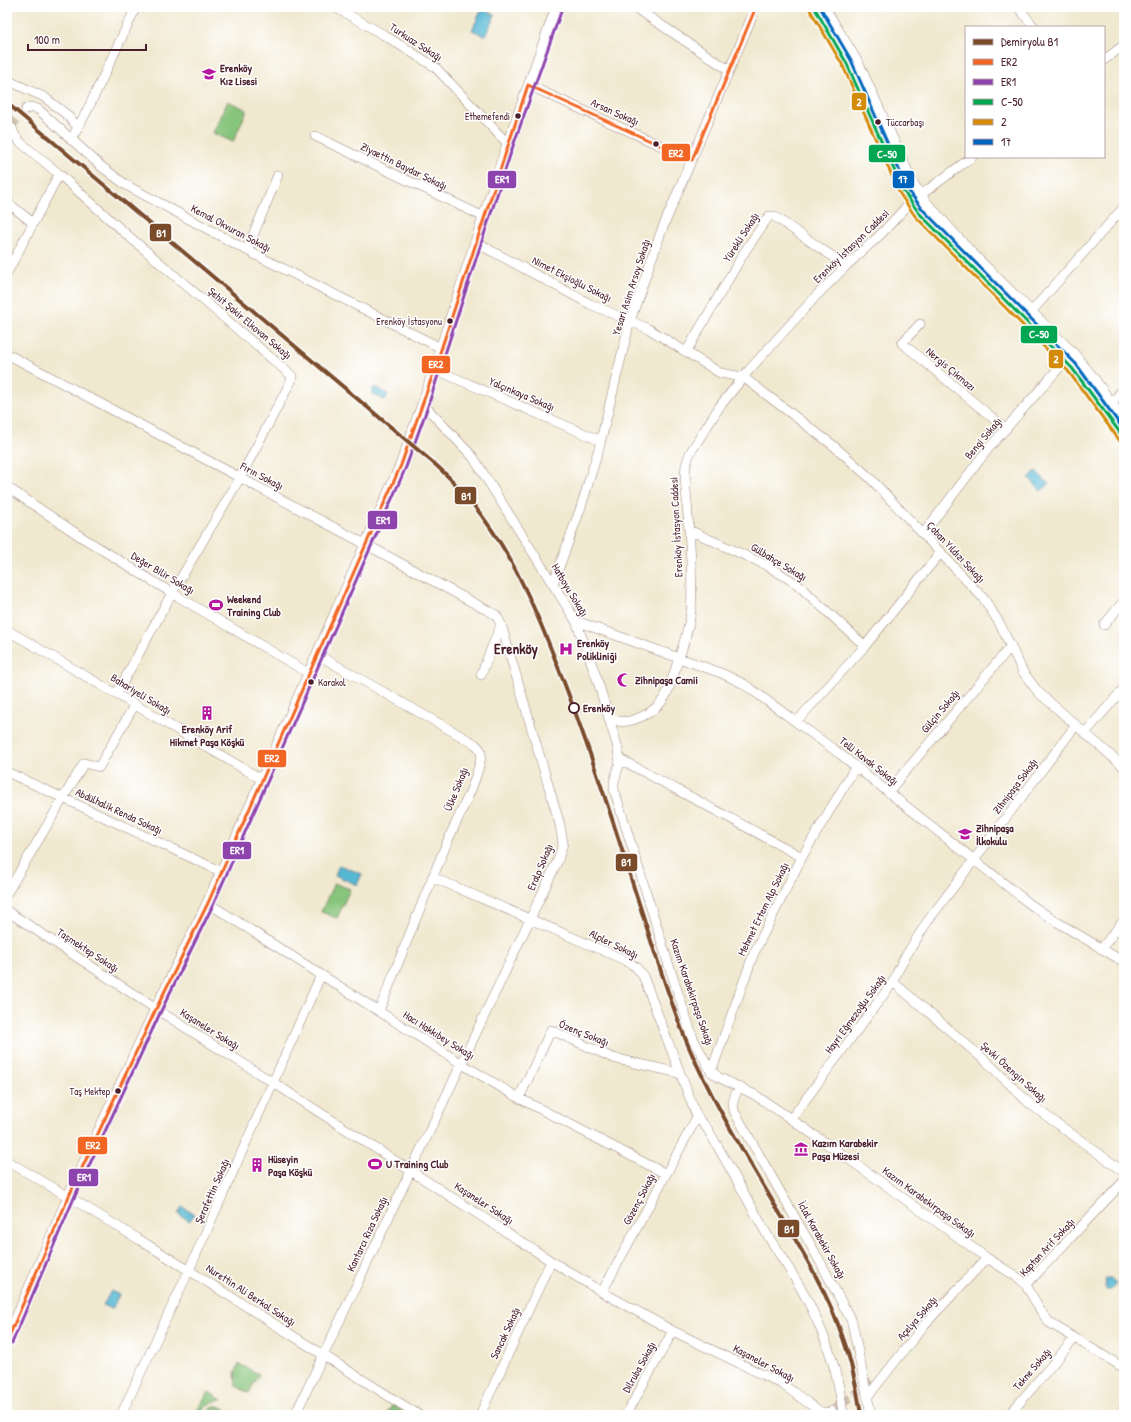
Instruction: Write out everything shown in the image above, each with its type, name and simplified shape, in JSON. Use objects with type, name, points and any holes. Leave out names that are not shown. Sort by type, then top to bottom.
[{"type":"main road","points":[[7,1340],[69,1196],[222,872],[401,465],[423,404],[508,144],[557,7]]},
{"type":"main road","points":[[814,7],[846,62],[910,203],[1077,374],[1124,438]]},
{"type":"main road","points":[[823,7],[858,64],[913,184],[920,196],[968,250],[1082,364],[1124,422]]},
{"type":"street","points":[[71,140],[136,7]]},
{"type":"street","name":"Turkuaz Sokağı","points":[[335,7],[384,35],[435,67],[508,144]]},
{"type":"street","points":[[634,7],[729,70]]},
{"type":"street","name":"Yesari Asim Arsoy Sokağı","points":[[553,584],[581,507],[601,441],[630,321],[657,243],[756,7]]},
{"type":"street","points":[[1018,7],[1033,26]]},
{"type":"street","points":[[1105,59],[1123,47]]},
{"type":"street","points":[[7,80],[44,97],[64,112],[78,128]]},
{"type":"street","name":"Arsan Sokağı","points":[[528,86],[692,160]]},
{"type":"street","name":"Kemal Okvuran Sokağı","points":[[26,109],[32,107],[38,109],[105,170],[123,183],[247,250],[441,348]]},
{"type":"street","name":"Şehit Şakir Elkovan Sokağı","points":[[12,128],[13,133],[18,140],[291,374],[291,380],[240,478],[172,593],[117,693]]},
{"type":"street","name":"Ziyaettin Baydar Sokağı","points":[[315,136],[484,217]]},
{"type":"street","name":"Erenköy İstasyon Caddesi","points":[[616,739],[620,728],[652,711],[662,702],[670,686],[679,658],[691,611],[691,572],[685,472],[686,461],[711,419],[743,377],[817,295],[880,235],[910,203],[971,158]]},
{"type":"street","points":[[7,272],[59,174]]},
{"type":"street","points":[[247,250],[278,175]]},
{"type":"street","points":[[7,202],[33,223]]},
{"type":"street","points":[[1031,312],[1124,207]]},
{"type":"street","name":"Yürekli Sokağı","points":[[686,352],[742,255],[769,216],[774,216],[846,266]]},
{"type":"street","name":"Nimet Ekşioğlu Sokağı","points":[[476,242],[590,304],[655,332],[720,373],[733,389]]},
{"type":"street","name":"Nergis Çıkmazı","points":[[920,324],[902,343],[1006,429]]},
{"type":"street","name":"Fırın Sokağı","points":[[7,354],[493,613],[501,624]]},
{"type":"street","name":"Bengi Sokağı","points":[[923,534],[977,463],[1065,361]]},
{"type":"street","name":"Yalçınkaya Sokağı","points":[[434,369],[601,441]]},
{"type":"street","name":"Nimet Ekşioğlu Sokağı","points":[[720,373],[743,377]]},
{"type":"street","name":"Çoban Yıldızı Sokağı","points":[[743,377],[850,459],[870,478],[941,552],[987,604],[996,616],[1023,672],[1036,689],[1124,767]]},
{"type":"street","points":[[1112,404],[1124,387]]},
{"type":"street","name":"Hatboyu Sokağı","points":[[423,404],[473,457],[576,621],[609,717],[620,759]]},
{"type":"street","name":"Değer Bilir Sokağı","points":[[7,486],[78,534],[172,593],[310,674]]},
{"type":"street","name":"Gülbahçe Sokağı","points":[[689,530],[766,565],[798,584],[865,646]]},
{"type":"street","points":[[797,722],[865,646],[941,552]]},
{"type":"street","points":[[1104,625],[1124,601]]},
{"type":"street","name":"Telli Kavak Sokağı","points":[[576,621],[721,673],[740,682],[856,766],[1040,912],[1124,962]]},
{"type":"street","points":[[481,675],[501,624]]},
{"type":"street","name":"Eralp Sokağı","points":[[462,1064],[560,856],[563,841],[562,829],[501,624]]},
{"type":"street","name":"Bahariyeli Sokağı","points":[[7,630],[117,693],[263,780]]},
{"type":"street","name":"Gülçin Sokağı","points":[[888,792],[1011,646]]},
{"type":"street","name":"Ülke Sokağı","points":[[318,655],[480,748],[481,754],[473,786],[432,877],[379,1011]]},
{"type":"street","points":[[1085,733],[1124,688]]},
{"type":"street","points":[[7,893],[84,763],[99,767],[135,704]]},
{"type":"street","points":[[609,717],[619,721],[632,721]]},
{"type":"street","name":"Zihnipaşa Sokağı","points":[[974,860],[1076,725]]},
{"type":"street","points":[[620,759],[802,857]]},
{"type":"street","name":"Kazım Karabekirpaşa Sokağı","points":[[620,759],[614,782],[614,789],[670,969],[692,1034],[711,1072],[755,1096],[792,1119],[987,1258],[1020,1279],[1026,1285]]},
{"type":"street","name":"Mehmet Ertem Alp Sokağı","points":[[711,1072],[750,962],[802,857],[856,766]]},
{"type":"street","name":"Abdülhalik Renda Sokağı","points":[[7,772],[222,872]]},
{"type":"street","name":"Hayri Eğmezoğlu Sokağı","points":[[792,1119],[893,982],[902,962],[922,931],[974,860]]},
{"type":"street","name":"Alpler Sokağı","points":[[432,877],[628,961],[639,970],[697,1117],[707,1128],[766,1232],[798,1283],[811,1308],[830,1356],[843,1415]]},
{"type":"street","name":"Hacı Hakkıbey Sokağı","points":[[208,903],[462,1064],[519,1098],[666,1174]]},
{"type":"street","name":"Taşmektep Sokağı","points":[[7,910],[156,1009]]},
{"type":"street","points":[[1101,949],[1124,920]]},
{"type":"street","name":"Şerafettin Sokağı","points":[[121,1415],[274,1083],[321,975]]},
{"type":"street","name":"Şevki Özengin Sokağı","points":[[893,982],[994,1069],[1030,1104],[1124,1172]]},
{"type":"street","name":"Kaşaneler Sokağı","points":[[156,1009],[602,1292],[673,1331],[782,1384],[806,1403]]},
{"type":"street","name":"Özenç Sokağı","points":[[519,1098],[552,1030],[613,1058],[679,1073]]},
{"type":"street","name":"Kantarcı Rıza Sokağı","points":[[295,1415],[462,1064]]},
{"type":"street","name":"İclal Karabekir Sokağı","points":[[738,1087],[733,1102],[734,1110],[821,1263],[852,1322],[871,1415]]},
{"type":"street","name":"Gözenç Sokağı","points":[[602,1292],[697,1117]]},
{"type":"street","name":"Nurettin Ali Berkol Sokağı","points":[[7,1161],[69,1196],[419,1415]]},
{"type":"street","name":"Kaptan Arif Sokağı","points":[[1124,1181],[1026,1285],[1048,1322],[1124,1368]]},
{"type":"street","name":"Açelya Sokağı","points":[[868,1396],[925,1324],[987,1258]]},
{"type":"street","name":"Sancak Sokağı","points":[[480,1415],[551,1261]]},
{"type":"street","points":[[873,1380],[925,1324]]},
{"type":"street","name":"Dilruba Sokağı","points":[[626,1415],[673,1331]]},
{"type":"street","name":"Tekne Sokağı","points":[[1009,1415],[1074,1339]]},
{"type":"street","points":[[806,1403],[822,1412],[827,1413],[832,1411]]},
{"type":"street","points":[[806,1403],[813,1415]]},
{"type":"street","points":[[1118,1415],[1124,1409]]},
{"type":"green space","points":[[228,101],[247,110],[233,142],[213,133]]},
{"type":"green space","points":[[334,883],[350,889],[337,918],[321,912]]},
{"type":"green space","points":[[239,1364],[259,1374],[249,1393],[236,1386],[235,1373]]},
{"type":"green space","points":[[209,1392],[222,1400],[209,1404],[205,1408],[202,1415],[194,1415]]},
{"type":"green space","points":[[392,1405],[409,1415],[387,1415]]},
{"type":"green space","points":[[214,1406],[224,1408],[229,1415],[226,1415],[223,1411],[218,1409],[214,1410],[211,1415],[208,1415],[211,1408]]},
{"type":"water","points":[[482,9],[495,15],[485,36],[472,30]]},
{"type":"water","points":[[374,387],[388,394],[385,400],[371,393]]},
{"type":"water","points":[[1036,471],[1049,484],[1041,491],[1029,478]]},
{"type":"water","points":[[339,865],[362,874],[357,885],[335,875]]},
{"type":"water","points":[[182,1207],[194,1214],[190,1221],[178,1214]]},
{"type":"water","points":[[1106,1278],[1110,1278],[1116,1284],[1111,1290],[1106,1290],[1104,1288]]},
{"type":"water","points":[[111,1291],[119,1295],[112,1309],[103,1305]]},
{"type":"tunnel","points":[[12,128],[14,122],[26,109]]},
{"type":"tunnel","points":[[832,1411],[873,1380]]},
{"type":"rail line","name":"B1","points":[[7,103],[437,466],[479,511],[496,536],[525,588],[549,643],[609,808],[666,988],[680,1026],[719,1109],[806,1258],[830,1305],[849,1357],[861,1415]]},
{"type":"transit line","name":"ER2","points":[[7,1341],[69,1196],[156,1009],[208,903],[401,465],[434,371],[528,85],[692,160],[756,7]]},
{"type":"transit line","name":"C-50","points":[[814,7],[846,62],[904,192],[919,213],[1072,368],[1124,438]]},
{"type":"transit line","name":"17","points":[[820,7],[851,60],[908,190],[923,210],[1076,364],[1124,430]]},
{"type":"transit line","name":"ER1","points":[[12,1343],[74,1198],[161,1011],[213,905],[406,467],[428,406],[513,146],[562,9]]},
{"type":"transit line","name":"2","points":[[810,10],[842,64],[900,194],[915,216],[1068,371],[1120,441]]},
{"type":"place","name":"Erenköy Kız Lisesi","points":[[209,74]]},
{"type":"place","name":"Ethemefendi","points":[[518,116]]},
{"type":"place","name":"Tüccarbaşı","points":[[878,122]]},
{"type":"place","name":"Erenköy İstasyonu","points":[[450,321]]},
{"type":"place","name":"Weekend Training Club","points":[[216,605]]},
{"type":"place","name":"Erenköy Polikliniği","points":[[566,649]]},
{"type":"place","name":"Zihnipaşa Camii","points":[[624,680]]},
{"type":"place","name":"Karakol","points":[[311,682]]},
{"type":"place","name":"Erenköy","points":[[574,708]]},
{"type":"place","name":"Erenköy Arif Hikmet Paşa Köşkü","points":[[207,713]]},
{"type":"place","name":"Zihnipaşa İlkokulu","points":[[965,834]]},
{"type":"place","name":"Taş Mektep","points":[[118,1091]]},
{"type":"place","name":"Kazım Karabekir Paşa Müzesi","points":[[801,1149]]},
{"type":"place","name":"U Training Club","points":[[375,1164]]},
{"type":"place","name":"Hüseyin Paşa Köşkü","points":[[257,1165]]},
{"type":"district","name":"Erenköy","points":[[516,648]]}]
